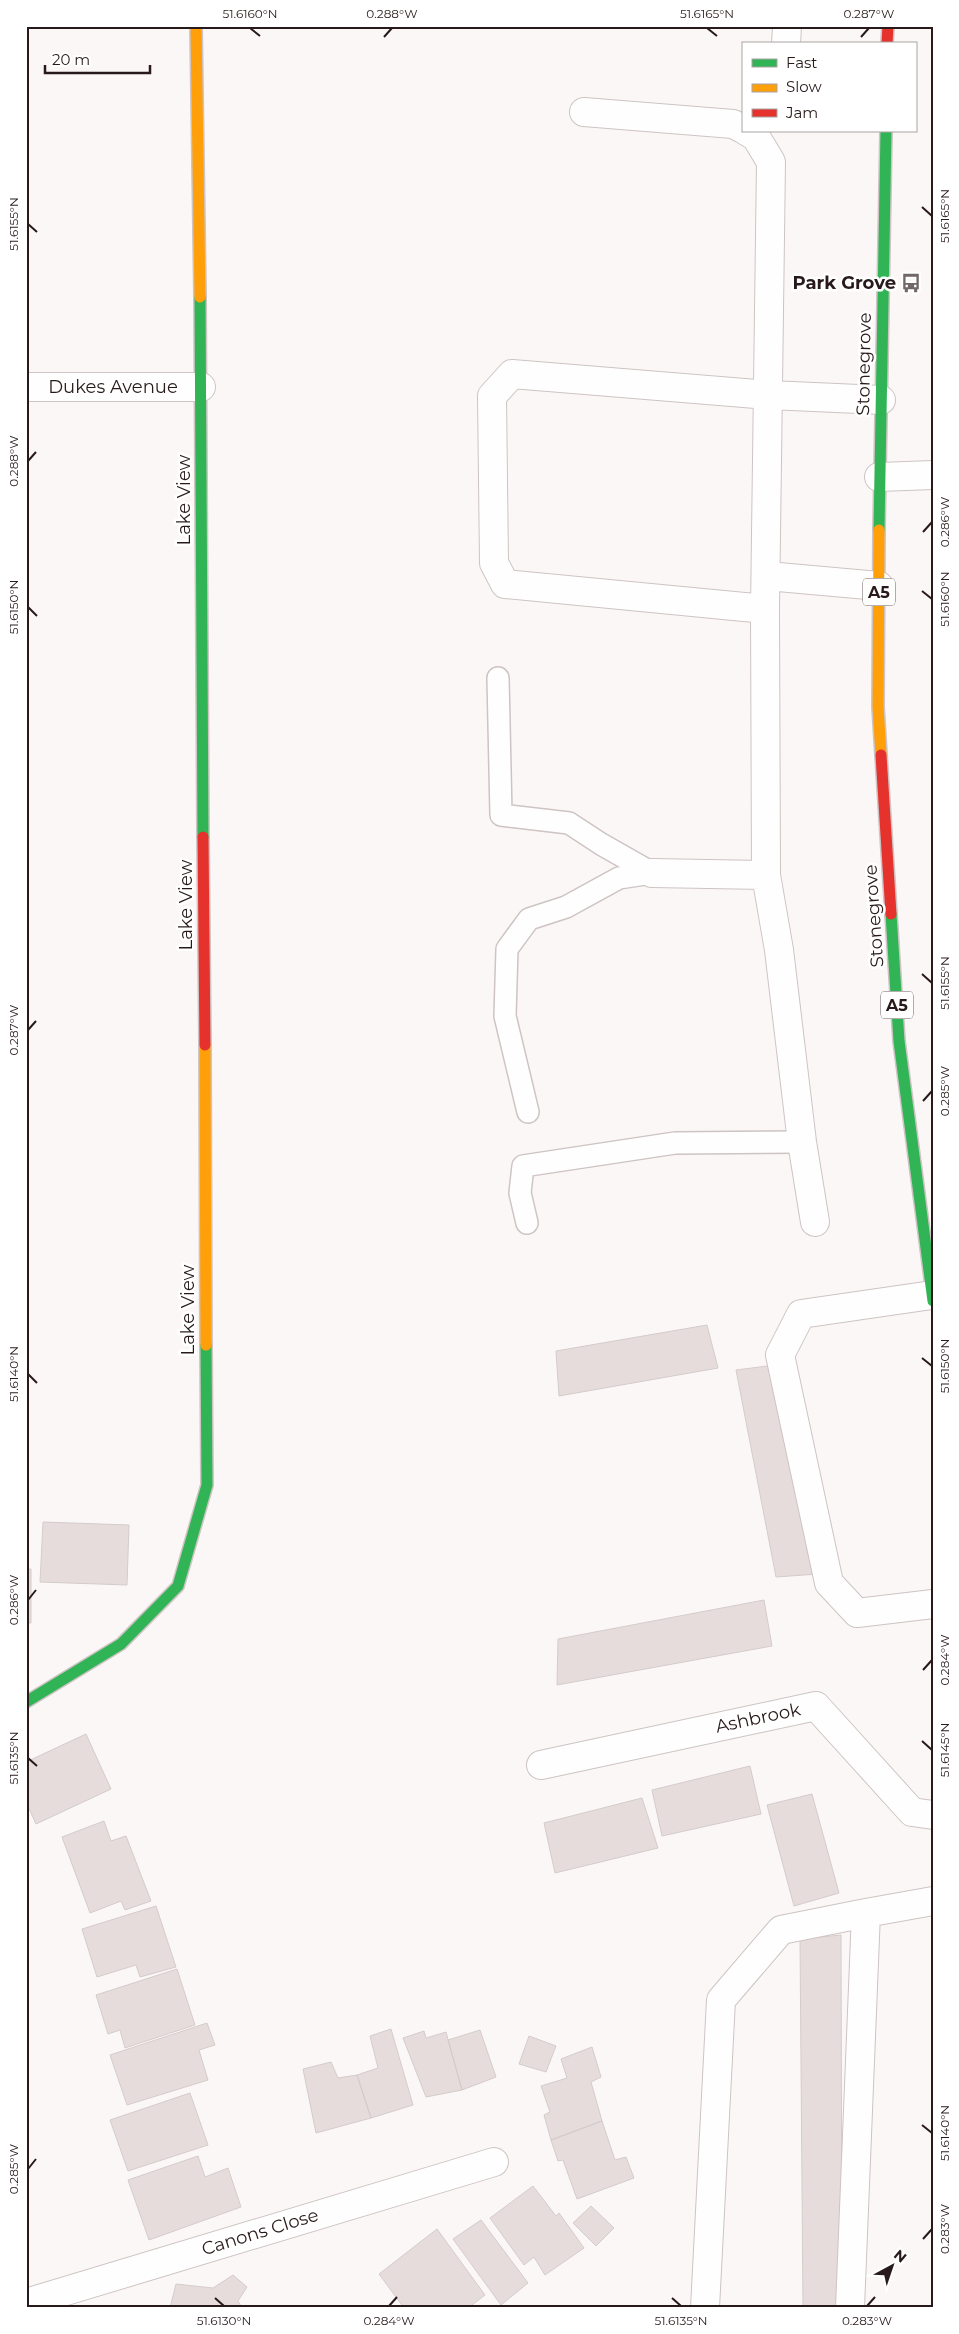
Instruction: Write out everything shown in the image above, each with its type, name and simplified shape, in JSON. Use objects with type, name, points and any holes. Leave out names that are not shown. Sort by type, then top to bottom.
[{"type":"street","name":"Lake View","points":[[26,1702],[121,1644],[178,1586],[207,1485],[201,387],[196,26]]},
{"type":"street","points":[[786,42],[787,26]]},
{"type":"street","points":[[887,42],[888,26]]},
{"type":"street","points":[[584,112],[733,124],[742,129]]},
{"type":"street","points":[[748,132],[756,137],[771,162],[767,576],[765,609],[766,875],[779,950],[802,1142],[815,1222]]},
{"type":"street","name":"Stonegrove","points":[[880,477],[886,132]]},
{"type":"street","points":[[765,609],[505,584],[494,564],[492,396],[512,374],[769,395],[881,400]]},
{"type":"street","name":"Dukes Avenue","points":[[26,387],[201,387]]},
{"type":"street","points":[[880,477],[933,475]]},
{"type":"street","name":"A5","points":[[879,586],[880,477]]},
{"type":"street","points":[[767,576],[879,586]]},
{"type":"street","name":"Stonegrove","points":[[879,586],[878,707],[899,1041],[932,1298]]},
{"type":"street","points":[[652,873],[766,875]]},
{"type":"street","points":[[932,1298],[801,1314],[780,1355],[829,1583],[857,1613],[933,1604]]},
{"type":"street","name":"Ashbrook","points":[[541,1765],[816,1706],[912,1812],[933,1814]]},
{"type":"street","points":[[705,2308],[720,2000],[781,1930],[933,1902]]},
{"type":"street","points":[[850,2308],[866,1913]]},
{"type":"street","name":"Canons Close","points":[[26,2303],[494,2162]]},
{"type":"lane","points":[[498,678],[501,815],[569,823],[652,873]]},
{"type":"lane","points":[[528,1112],[505,1016],[507,949],[529,919],[566,907],[619,878],[652,873]]},
{"type":"lane","points":[[526,1223],[520,1193],[523,1166],[675,1143],[802,1142]]},
{"type":"building","points":[[707,1325],[718,1368],[559,1396],[556,1351]]},
{"type":"building","points":[[775,1365],[818,1574],[776,1577],[736,1370]]},
{"type":"building","points":[[43,1522],[129,1525],[127,1585],[40,1582]]},
{"type":"building","points":[[26,1569],[31,1569],[31,1623],[26,1623]]},
{"type":"building","points":[[764,1600],[772,1646],[557,1685],[558,1639]]},
{"type":"building","points":[[86,1734],[111,1789],[36,1824],[26,1802],[26,1762]]},
{"type":"building","points":[[750,1766],[761,1814],[662,1836],[652,1790]]},
{"type":"building","points":[[812,1794],[839,1893],[794,1906],[767,1805]]},
{"type":"building","points":[[642,1798],[658,1848],[555,1873],[544,1823]]},
{"type":"building","points":[[104,1821],[111,1841],[126,1836],[151,1901],[125,1910],[121,1901],[90,1913],[62,1837]]},
{"type":"building","points":[[156,1906],[176,1967],[140,1977],[136,1965],[97,1977],[82,1929]]},
{"type":"building","points":[[841,1935],[842,2308],[803,2308],[800,1939]]},
{"type":"building","points":[[177,1969],[195,2025],[125,2048],[120,2030],[108,2034],[96,1995]]},
{"type":"building","points":[[207,2023],[215,2045],[199,2050],[208,2080],[127,2105],[110,2055]]},
{"type":"building","points":[[391,2029],[413,2105],[371,2118],[357,2075],[378,2068],[370,2036]]},
{"type":"building","points":[[480,2030],[496,2077],[462,2090],[448,2040]]},
{"type":"building","points":[[424,2031],[426,2038],[446,2032],[462,2090],[426,2097],[403,2038]]},
{"type":"building","points":[[529,2036],[556,2046],[546,2072],[519,2064]]},
{"type":"building","points":[[592,2047],[601,2077],[591,2082],[602,2121],[551,2140],[544,2115],[550,2112],[541,2086],[567,2078],[561,2059]]},
{"type":"building","points":[[331,2062],[338,2078],[357,2075],[371,2118],[316,2133],[303,2069]]},
{"type":"building","points":[[190,2093],[208,2145],[128,2171],[110,2120]]},
{"type":"building","points":[[602,2121],[615,2160],[626,2157],[634,2178],[577,2199],[563,2160],[558,2161],[551,2140]]},
{"type":"building","points":[[198,2156],[205,2177],[228,2168],[241,2207],[149,2240],[128,2180]]},
{"type":"building","points":[[533,2186],[556,2216],[559,2213],[584,2248],[545,2275],[534,2257],[524,2265],[490,2218]]},
{"type":"building","points":[[591,2206],[614,2228],[596,2246],[573,2223]]},
{"type":"building","points":[[481,2220],[528,2283],[501,2305],[453,2239]]},
{"type":"building","points":[[437,2229],[485,2295],[468,2308],[404,2308],[379,2274]]},
{"type":"building","points":[[233,2275],[247,2287],[238,2301],[242,2308],[170,2308],[176,2284],[213,2288]]},
{"type":"traffic: fast","points":[[879,530],[886,132]]},
{"type":"traffic: fast","points":[[200,297],[203,837]]},
{"type":"traffic: fast","points":[[891,914],[899,1041],[933,1301]]},
{"type":"traffic: fast","points":[[26,1702],[121,1644],[178,1586],[207,1485],[206,1345]]},
{"type":"traffic: slow","points":[[196,26],[200,297]]},
{"type":"traffic: slow","points":[[879,530],[878,707],[881,755]]},
{"type":"traffic: slow","points":[[205,1045],[206,1345]]},
{"type":"traffic: jam","points":[[887,42],[888,26]]},
{"type":"traffic: jam","points":[[881,755],[891,914]]},
{"type":"traffic: jam","points":[[203,837],[205,1045]]},
{"type":"place","name":"Park Grove","points":[[911,283]]}]
